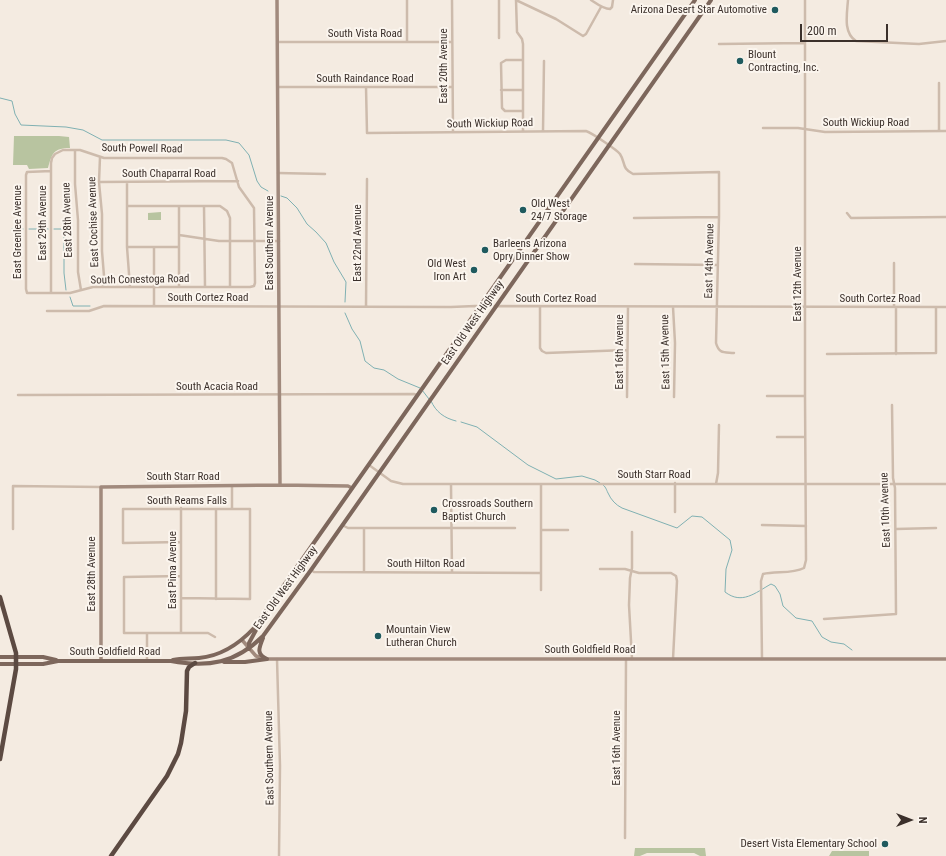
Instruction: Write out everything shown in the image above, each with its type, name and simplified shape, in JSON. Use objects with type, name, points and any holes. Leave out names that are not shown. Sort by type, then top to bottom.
[{"type":"highway","points":[[0,597],[16,653],[16,664],[0,759]]},
{"type":"highway","points":[[111,856],[167,776],[178,754],[185,718],[187,671],[189,667],[195,663]]},
{"type":"main road","name":"East Old West Highway","points":[[171,661],[182,658],[209,656],[227,650],[242,640],[254,628],[695,0]]},
{"type":"main road","name":"East Old West Highway","points":[[171,661],[182,663],[216,662],[233,658],[249,649],[263,636],[311,570],[711,0]]},
{"type":"main road","points":[[249,649],[250,640],[268,607]]},
{"type":"main road","points":[[263,636],[259,650],[261,655],[266,659]]},
{"type":"main road","name":"South Goldfield Road","points":[[0,657],[43,657],[58,661]]},
{"type":"main road","points":[[216,662],[245,662],[266,659]]},
{"type":"main road","name":"South Goldfield Road","points":[[0,664],[43,664],[58,661],[171,661]]},
{"type":"street","name":"East Southern Avenue","points":[[277,0],[280,485]]},
{"type":"street","points":[[407,0],[407,42]]},
{"type":"street","name":"East 20th Avenue","points":[[452,0],[453,131]]},
{"type":"street","points":[[499,0],[499,38]]},
{"type":"street","points":[[523,131],[524,90],[522,39],[517,32],[516,0],[556,19],[583,36],[586,34],[601,7]]},
{"type":"street","points":[[592,0],[601,7],[610,9],[612,7],[613,0]]},
{"type":"street","name":"East 12th Avenue","points":[[762,659],[761,580],[764,574],[771,572],[799,571],[804,568],[806,560],[805,0]]},
{"type":"street","points":[[848,0],[847,32],[851,38],[856,41],[919,44],[946,41]]},
{"type":"street","name":"South Vista Road","points":[[278,42],[452,42]]},
{"type":"street","points":[[719,44],[805,43]]},
{"type":"street","points":[[523,60],[506,60],[501,63],[502,108],[505,111],[523,111]]},
{"type":"street","points":[[543,131],[544,61]]},
{"type":"street","points":[[939,83],[939,131]]},
{"type":"street","name":"South Raindance Road","points":[[278,87],[452,87]]},
{"type":"street","name":"South Wickiup Road","points":[[366,87],[367,133],[444,133],[453,131],[586,131],[608,146]]},
{"type":"street","points":[[502,90],[524,90]]},
{"type":"street","name":"South Wickiup Road","points":[[763,128],[806,129],[825,132],[946,131]]},
{"type":"street","name":"East 14th Avenue","points":[[608,146],[615,149],[620,154],[625,168],[633,174],[719,172],[716,343],[718,349],[722,352],[734,353]]},
{"type":"street","name":"South Powell Road","points":[[55,154],[63,150],[75,150],[85,151],[100,157],[222,158],[230,160],[234,166],[238,181]]},
{"type":"street","name":"East 28th Avenue","points":[[75,150],[75,184],[78,220],[78,272],[81,290]]},
{"type":"street","name":"East 29th Avenue","points":[[51,293],[51,171],[52,158],[55,154]]},
{"type":"street","name":"East Cochise Avenue","points":[[100,157],[104,276],[103,287]]},
{"type":"street","name":"East Greenlee Avenue","points":[[27,292],[27,172],[51,171]]},
{"type":"street","points":[[278,174],[325,174]]},
{"type":"street","name":"East 22nd Avenue","points":[[366,307],[367,179]]},
{"type":"street","points":[[238,181],[239,187],[254,208],[255,241]]},
{"type":"street","name":"South Chaparral Road","points":[[100,182],[238,181]]},
{"type":"street","points":[[127,182],[127,247],[130,287]]},
{"type":"street","points":[[127,206],[220,206],[227,211],[230,218],[230,287]]},
{"type":"street","points":[[179,206],[179,287]]},
{"type":"street","points":[[204,206],[204,287]]},
{"type":"street","points":[[847,213],[851,218],[946,217]]},
{"type":"street","points":[[634,218],[719,217]]},
{"type":"street","points":[[179,235],[188,235],[219,241],[278,241]]},
{"type":"street","name":"South Conestoga Road","points":[[27,292],[67,294],[88,288],[103,287],[250,287],[254,286],[255,282],[255,241]]},
{"type":"street","points":[[127,247],[179,247]]},
{"type":"street","points":[[154,247],[154,306]]},
{"type":"street","points":[[894,263],[896,354]]},
{"type":"street","points":[[635,264],[718,265]]},
{"type":"street","name":"South Cortez Road","points":[[47,311],[89,311],[104,306],[946,307]]},
{"type":"street","points":[[540,307],[540,348],[546,353],[627,350]]},
{"type":"street","name":"East 16th Avenue","points":[[627,397],[628,307]]},
{"type":"street","name":"East 15th Avenue","points":[[673,307],[675,343],[674,397]]},
{"type":"street","points":[[827,354],[936,353],[936,307]]},
{"type":"street","name":"South Acacia Road","points":[[18,395],[414,394],[420,391]]},
{"type":"street","points":[[767,396],[805,396]]},
{"type":"street","name":"East 10th Avenue","points":[[824,619],[896,614],[896,529],[892,405]]},
{"type":"street","points":[[716,484],[718,473],[720,425]]},
{"type":"street","points":[[777,437],[805,437]]},
{"type":"street","name":"South Starr Road","points":[[368,465],[391,481],[398,484],[946,484]]},
{"type":"street","points":[[451,484],[452,572]]},
{"type":"street","points":[[541,484],[541,590]]},
{"type":"street","points":[[675,484],[675,512]]},
{"type":"street","name":"South Starr Road","points":[[14,529],[13,486],[101,487],[280,485],[348,486],[352,488]]},
{"type":"street","points":[[232,486],[232,509]]},
{"type":"street","name":"East 28th Avenue","points":[[101,487],[101,661]]},
{"type":"street","name":"East Pima Avenue","points":[[181,508],[181,632]]},
{"type":"street","name":"South Reams Falls","points":[[181,542],[124,543],[124,509],[250,509],[250,599],[216,599]]},
{"type":"street","points":[[181,598],[216,599],[216,509]]},
{"type":"street","points":[[342,525],[348,528],[515,528]]},
{"type":"street","points":[[762,525],[806,526]]},
{"type":"street","points":[[364,528],[364,572]]},
{"type":"street","points":[[896,529],[936,528]]},
{"type":"street","points":[[541,530],[568,530]]},
{"type":"street","points":[[632,532],[629,605],[632,659]]},
{"type":"street","points":[[600,569],[625,569],[639,573],[671,573],[676,576],[673,659]]},
{"type":"street","name":"South Hilton Road","points":[[311,570],[314,572],[542,573]]},
{"type":"street","points":[[181,576],[124,577],[124,633],[208,633],[215,637]]},
{"type":"street","points":[[148,633],[148,661]]},
{"type":"street","points":[[242,640],[256,656],[266,659]]},
{"type":"street","name":"South Goldfield Road","points":[[266,659],[946,659]]},
{"type":"street","name":"East Southern Avenue","points":[[277,659],[280,766],[280,856]]},
{"type":"street","name":"East 16th Avenue","points":[[625,838],[626,659]]},
{"type":"green space","points":[[14,136],[69,137],[70,148],[60,149],[54,153],[48,168],[29,169],[27,165],[13,165]]},
{"type":"green space","points":[[161,212],[161,220],[148,220],[148,213]]},
{"type":"green space","points":[[635,848],[705,848],[706,856],[700,856],[694,853],[647,853],[640,856],[634,856]]},
{"type":"green space","points":[[832,851],[869,851],[869,856],[829,856]]},
{"type":"waterway","points":[[0,98],[12,101],[15,114],[21,125],[66,127],[83,130],[102,140],[226,140],[239,143],[249,155],[257,181],[261,187],[268,191]]},
{"type":"waterway","points":[[281,196],[287,198],[297,208],[307,224],[326,243],[334,262],[346,282],[345,302]]},
{"type":"waterway","points":[[12,229],[23,229]]},
{"type":"waterway","points":[[29,229],[48,229]]},
{"type":"waterway","points":[[54,229],[64,229],[64,273],[66,290]]},
{"type":"waterway","points":[[70,297],[73,306],[90,306]]},
{"type":"waterway","points":[[345,313],[352,329],[360,341],[365,361],[374,368],[384,370],[398,379],[420,388]]},
{"type":"waterway","points":[[422,390],[429,399]]},
{"type":"waterway","points":[[431,401],[441,414],[456,421]]},
{"type":"waterway","points":[[461,422],[477,427],[528,465],[556,479],[582,476],[600,483]]},
{"type":"waterway","points":[[602,484],[612,500],[620,507],[677,528],[692,516],[702,517],[730,540],[732,550],[726,569],[725,592],[731,596],[743,598],[754,594],[771,584],[775,586],[780,594],[783,606],[796,618],[812,621],[822,637],[831,642],[844,644],[852,650]]},
{"type":"place","name":"Arizona Desert Star Automotive","points":[[775,10]]},
{"type":"place","name":"Blount Contracting, Inc.","points":[[740,61]]},
{"type":"place","name":"Old West 24/7 Storage","points":[[523,210]]},
{"type":"place","name":"Barleens Arizona Opry Dinner Show","points":[[485,250]]},
{"type":"place","name":"Old West Iron Art","points":[[474,270]]},
{"type":"place","name":"Crossroads Southern Baptist Church","points":[[434,510]]},
{"type":"place","name":"Mountain View Lutheran Church","points":[[378,636]]},
{"type":"place","name":"Desert Vista Elementary School","points":[[885,844]]}]
